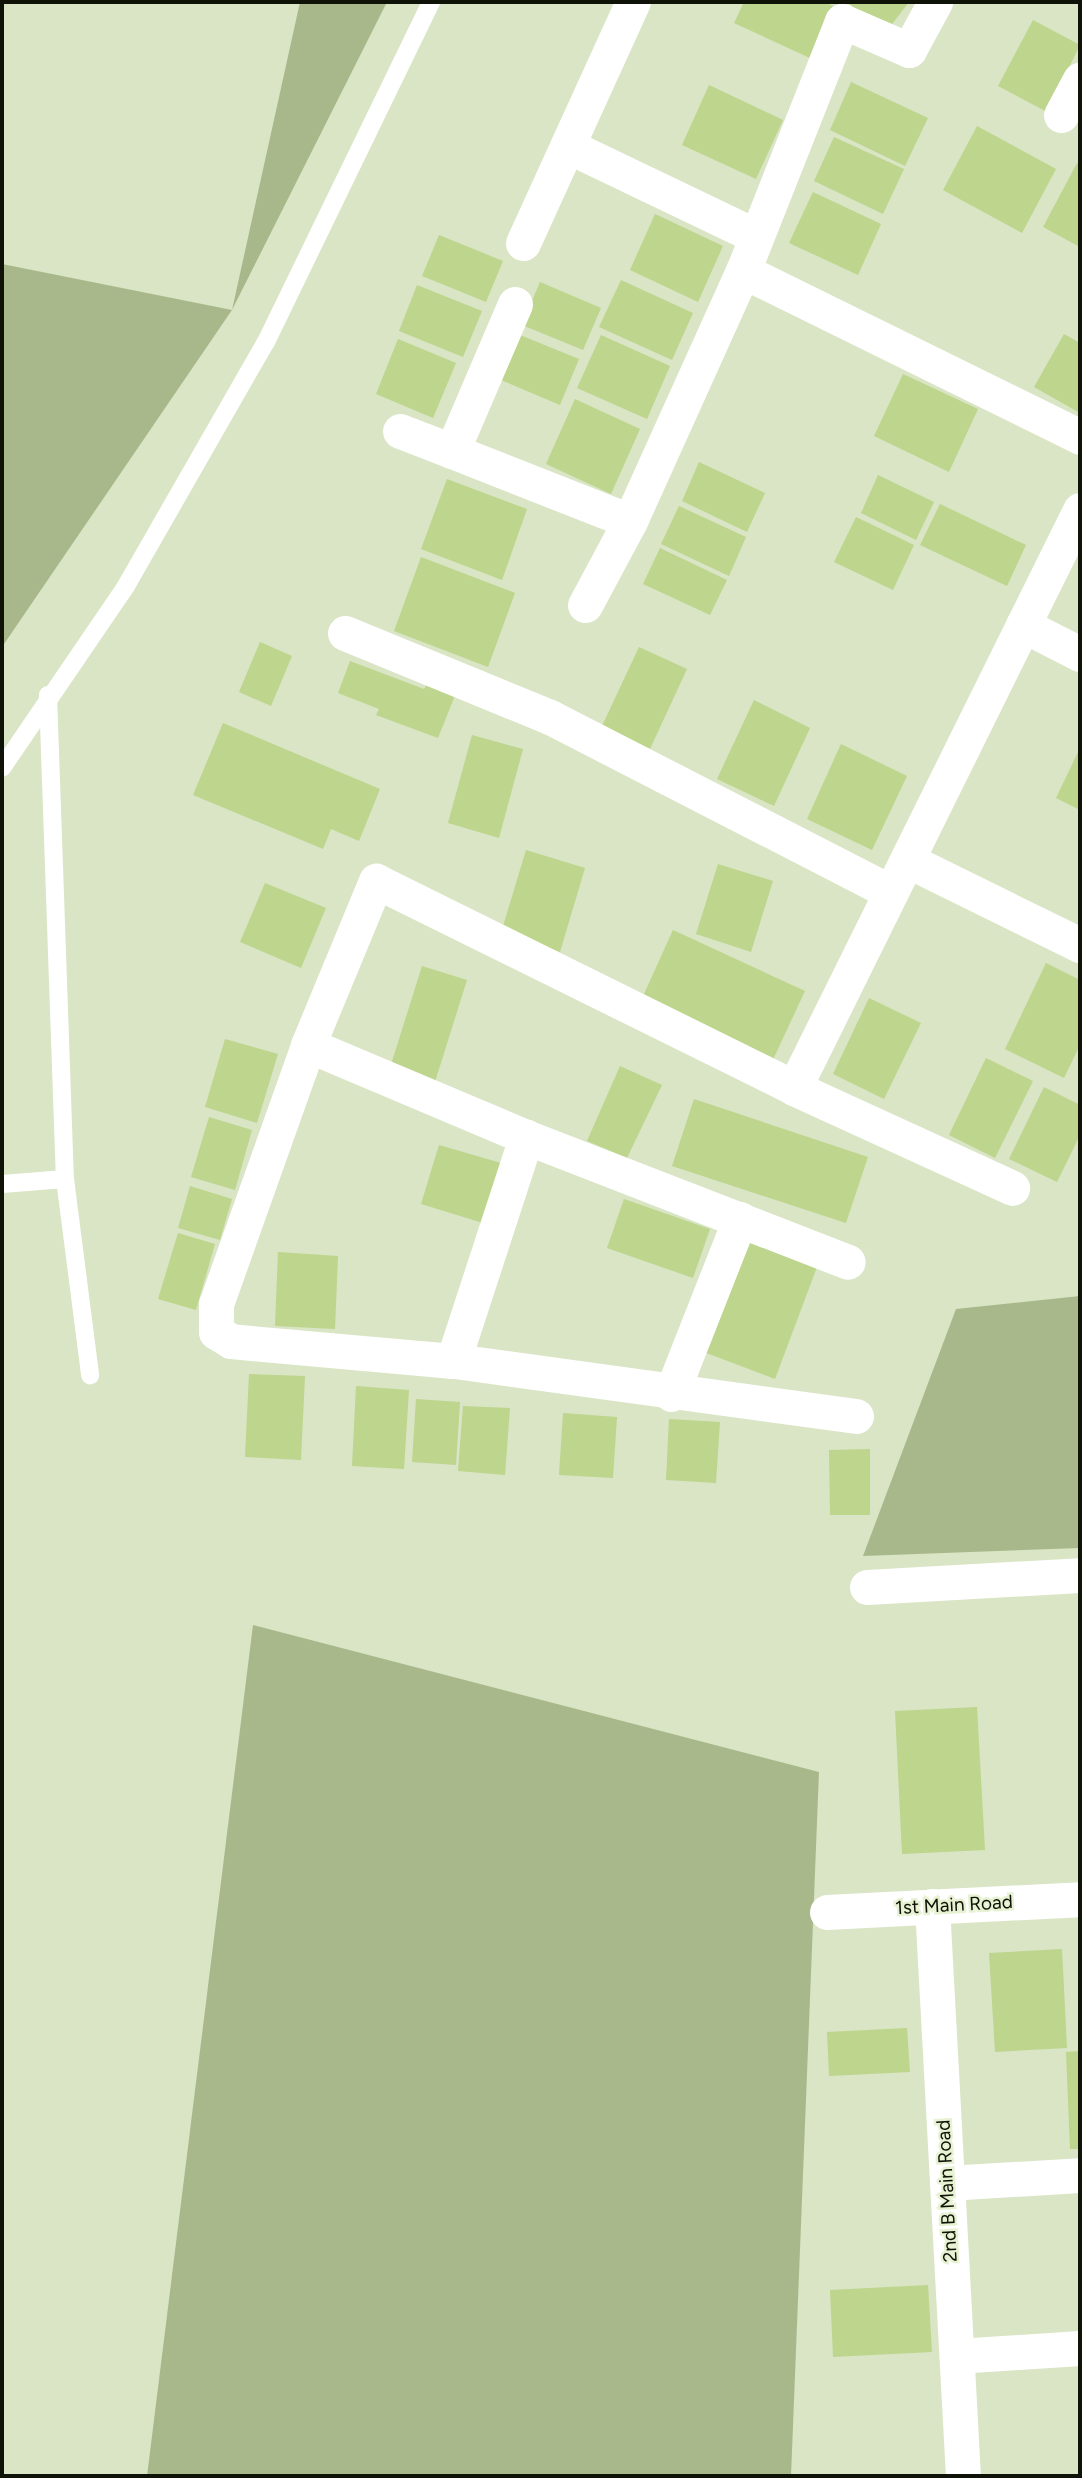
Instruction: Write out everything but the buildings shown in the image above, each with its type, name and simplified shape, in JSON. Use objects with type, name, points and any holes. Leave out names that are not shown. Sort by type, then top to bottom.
[{"type":"street","points":[[523,243],[570,147],[633,2]]},
{"type":"street","points":[[585,606],[630,521],[743,271],[842,22],[909,50],[934,2]]},
{"type":"street","points":[[1061,115],[1080,80]]},
{"type":"street","points":[[570,147],[756,236]]},
{"type":"street","points":[[743,271],[1080,437]]},
{"type":"street","points":[[452,451],[515,304]]},
{"type":"street","points":[[400,431],[630,521]]},
{"type":"street","points":[[794,1088],[1080,510]]},
{"type":"street","points":[[1023,625],[1080,654]]},
{"type":"street","points":[[345,633],[550,717],[891,892]]},
{"type":"street","points":[[907,860],[1080,945]]},
{"type":"street","points":[[856,1416],[671,1394],[453,1361],[231,1341],[216,1332],[216,1304],[308,1045],[376,881],[794,1088],[1012,1188]]},
{"type":"street","points":[[308,1045],[526,1137],[848,1262]]},
{"type":"street","points":[[453,1361],[526,1137]]},
{"type":"street","points":[[671,1394],[740,1219]]},
{"type":"street","points":[[867,1587],[1080,1575]]},
{"type":"street","name":"1st Main Road","points":[[827,1912],[1080,1899]]},
{"type":"street","name":"2nd B Main Road","points":[[932,1906],[963,2476]]},
{"type":"street","points":[[947,2183],[1080,2175]]},
{"type":"street","points":[[957,2356],[1080,2348]]},
{"type":"lane","points":[[2,768],[48,695],[126,586],[267,342],[431,2]]},
{"type":"lane","points":[[48,695],[65,1179],[90,1375]]},
{"type":"lane","points":[[2,1184],[65,1179]]},
{"type":"green space","points":[[300,2],[387,2],[232,310]]},
{"type":"green space","points":[[2,264],[232,310],[2,647]]},
{"type":"green space","points":[[1080,1296],[1080,1548],[863,1556],[956,1309]]},
{"type":"green space","points":[[253,1625],[819,1772],[791,2476],[147,2476]]}]
